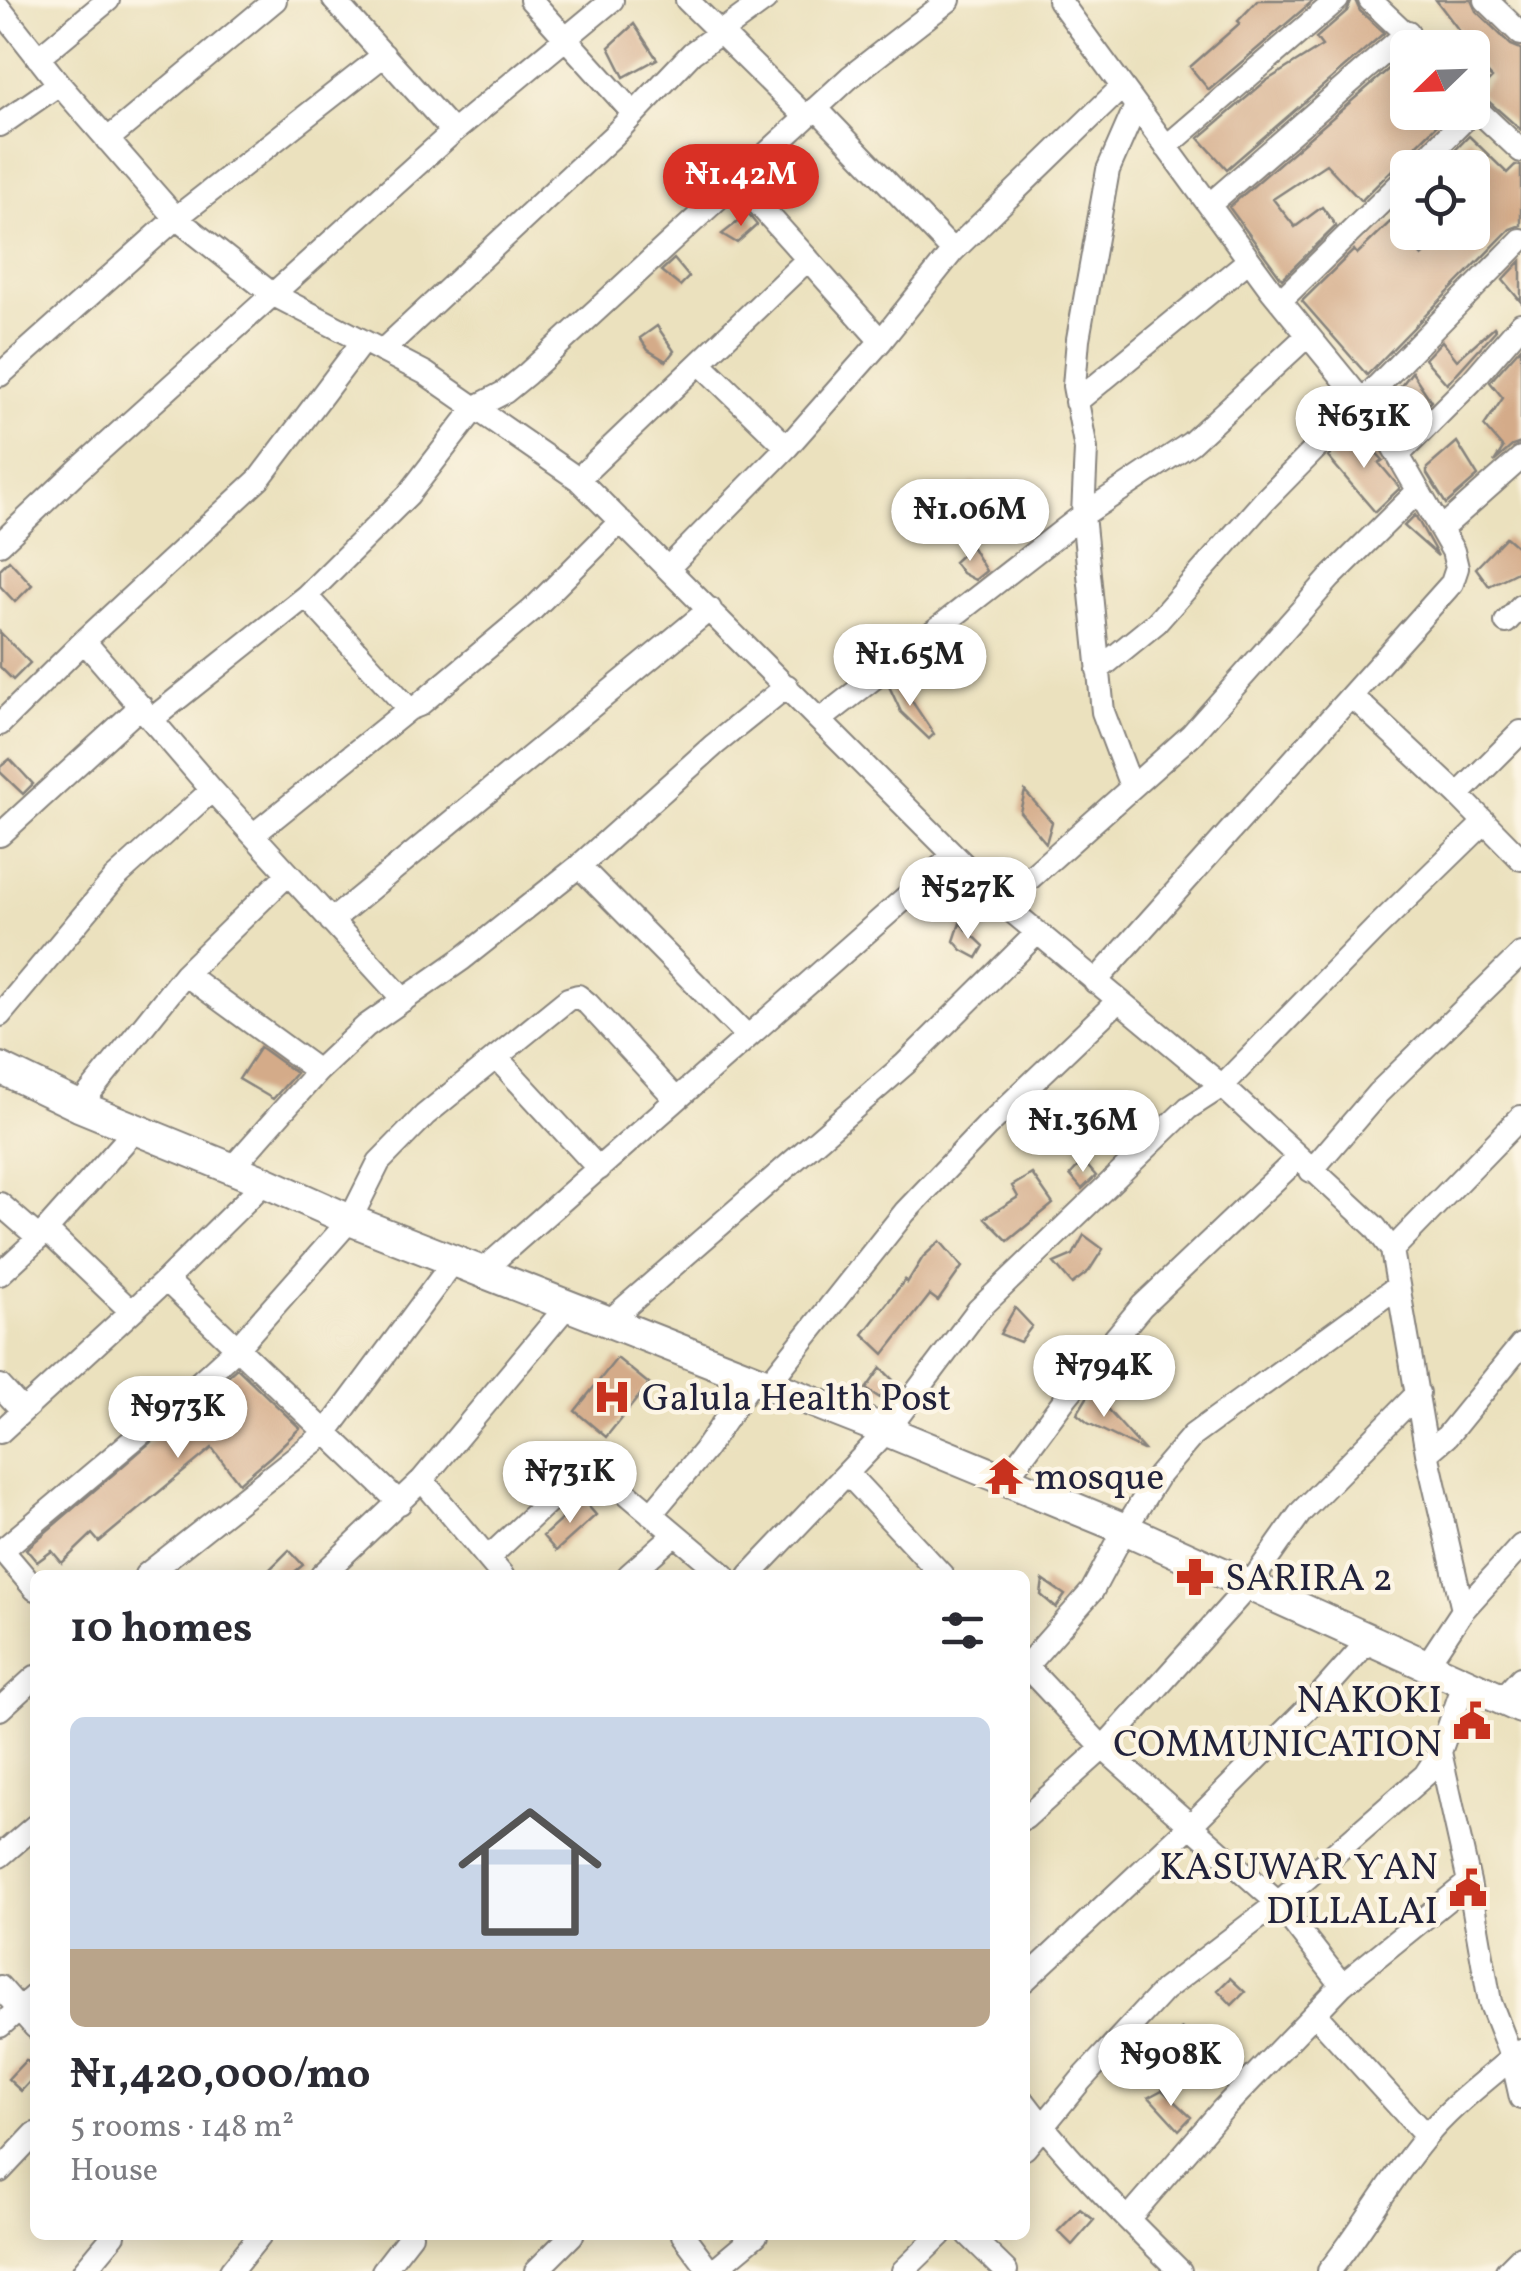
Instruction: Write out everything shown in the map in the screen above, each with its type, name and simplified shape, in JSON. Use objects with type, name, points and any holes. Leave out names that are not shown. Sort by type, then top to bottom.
[{"type":"street","points":[[38,58],[108,0]]},
{"type":"street","points":[[107,140],[276,0]]},
{"type":"street","points":[[334,0],[453,132]]},
{"type":"street","points":[[531,0],[634,114]]},
{"type":"street","points":[[0,544],[453,132],[612,0]]},
{"type":"street","points":[[687,0],[720,34],[811,112],[953,251]]},
{"type":"street","points":[[0,724],[259,479],[373,346],[634,114],[692,52],[765,0]]},
{"type":"street","points":[[0,835],[147,712],[306,596],[408,495],[476,407],[527,374],[850,77],[949,0]]},
{"type":"street","points":[[1059,0],[1280,301],[1364,403],[1454,551],[1457,568],[1452,583],[1353,697],[1095,982]]},
{"type":"street","points":[[1166,146],[1337,0]]},
{"type":"street","points":[[1370,0],[1403,30]]},
{"type":"street","points":[[1488,1],[1521,34]]},
{"type":"street","points":[[0,9],[59,84],[176,218],[272,294],[425,373],[578,478],[1002,904],[1222,1086],[1376,1228],[1392,1250],[1426,1453],[1462,1610]]},
{"type":"street","points":[[0,376],[176,218],[384,55]]},
{"type":"street","points":[[1209,205],[1390,59]]},
{"type":"street","points":[[0,125],[59,84]]},
{"type":"street","points":[[668,566],[787,446],[881,341],[953,251],[1129,96]]},
{"type":"street","points":[[1129,96],[1108,170],[1078,339],[1076,402],[1086,449],[1082,515],[1103,712],[1131,786]]},
{"type":"street","points":[[1490,124],[1521,151]]},
{"type":"street","points":[[1433,150],[1453,130]]},
{"type":"street","points":[[737,180],[881,341]]},
{"type":"street","points":[[1280,301],[1390,194]]},
{"type":"street","points":[[1098,670],[1156,623],[1264,501],[1521,240]]},
{"type":"street","points":[[578,478],[808,259]]},
{"type":"street","points":[[1076,402],[1250,260]]},
{"type":"street","points":[[1398,455],[1471,382],[1521,324]]},
{"type":"street","points":[[820,720],[1082,515],[1191,443],[1308,335]]},
{"type":"street","points":[[700,363],[787,446]]},
{"type":"street","points":[[1441,530],[1521,458]]},
{"type":"street","points":[[1002,904],[1191,735],[1330,578],[1418,490]]},
{"type":"street","points":[[253,836],[409,709],[420,705],[532,610],[621,522]]},
{"type":"street","points":[[306,596],[409,709]]},
{"type":"street","points":[[331,921],[710,609]]},
{"type":"street","points":[[84,641],[253,836],[404,1000]]},
{"type":"street","points":[[232,1168],[318,1072],[366,1026],[462,960],[579,866],[714,744],[786,686]]},
{"type":"street","points":[[1353,697],[1458,794],[1521,859]]},
{"type":"street","points":[[1458,794],[1521,732]]},
{"type":"street","points":[[0,1015],[114,879],[212,790]]},
{"type":"street","points":[[762,1570],[886,1432],[978,1310],[1188,1108],[1222,1086],[1485,822]]},
{"type":"street","points":[[152,1570],[326,1432],[468,1267],[599,1169],[954,855]]},
{"type":"street","points":[[579,866],[747,1036]]},
{"type":"street","points":[[79,1106],[185,974],[288,874]]},
{"type":"street","points":[[608,1322],[905,1064],[1037,933]]},
{"type":"street","points":[[1005,1480],[1067,1396],[1142,1306],[1304,1165],[1521,954]]},
{"type":"street","points":[[185,974],[318,1072]]},
{"type":"street","points":[[30,1583],[1,1551],[177,1404],[237,1348],[350,1220],[379,1162],[425,1115],[568,999],[578,996],[676,1098]]},
{"type":"street","points":[[651,1514],[905,1212],[987,1126],[1118,1001]]},
{"type":"street","points":[[496,1057],[599,1169]]},
{"type":"street","points":[[5,1080],[79,1106],[350,1220],[1125,1529],[1464,1684],[1514,1696]]},
{"type":"street","points":[[1392,1250],[1521,1117]]},
{"type":"street","points":[[0,1274],[42,1234],[136,1129]]},
{"type":"street","points":[[0,1432],[166,1280],[265,1182]]},
{"type":"street","points":[[0,1204],[42,1234],[132,1311]]},
{"type":"street","points":[[166,1280],[400,1503]]},
{"type":"street","points":[[1030,1661],[1092,1591],[1158,1476],[1193,1435],[1398,1287]]},
{"type":"street","points":[[327,1570],[422,1480],[567,1306]]},
{"type":"street","points":[[1426,1453],[1447,1436],[1521,1344]]},
{"type":"street","points":[[0,1386],[24,1411]]},
{"type":"street","points":[[1030,1813],[1102,1748],[1250,1584],[1301,1512],[1418,1393]]},
{"type":"street","points":[[422,1480],[495,1567],[584,1468],[591,1466],[718,1570]]},
{"type":"street","points":[[847,1473],[937,1570]]},
{"type":"street","points":[[635,1570],[675,1534]]},
{"type":"street","points":[[1426,1666],[1462,1610],[1521,1546]]},
{"type":"street","points":[[1030,1975],[1192,1824],[1370,1640]]},
{"type":"street","points":[[1030,1669],[1102,1748],[1278,1903],[1342,1985]]},
{"type":"street","points":[[0,1709],[30,1682]]},
{"type":"street","points":[[1030,2143],[1081,2080],[1164,1990],[1278,1903],[1409,1791],[1440,1752],[1464,1684]]},
{"type":"street","points":[[1440,1752],[1490,2002],[1517,2054],[1521,2098]]},
{"type":"street","points":[[0,1856],[30,1830]]},
{"type":"street","points":[[1128,2219],[1223,2109],[1342,1985],[1469,1882]]},
{"type":"street","points":[[0,1987],[30,2010],[0,2026]]},
{"type":"street","points":[[1315,2014],[1426,2136]]},
{"type":"street","points":[[1328,2271],[1426,2136],[1517,2054]]},
{"type":"street","points":[[1030,2110],[1180,2271]]},
{"type":"street","points":[[0,2171],[30,2139]]},
{"type":"street","points":[[84,2271],[110,2240]]},
{"type":"street","points":[[231,2271],[256,2240]]},
{"type":"street","points":[[384,2271],[407,2240]]},
{"type":"street","points":[[536,2271],[567,2240]]},
{"type":"street","points":[[687,2240],[712,2271],[750,2240]]},
{"type":"street","points":[[903,2271],[935,2240]]},
{"type":"street","points":[[973,2240],[1006,2271]]},
{"type":"street","points":[[1507,2271],[1521,2257]]},
{"type":"building","points":[[1258,0],[1314,0],[1209,90],[1190,67],[1240,23]]},
{"type":"building","points":[[1352,0],[1384,33],[1227,169],[1199,138],[1266,81],[1322,46],[1316,38],[1347,11]]},
{"type":"building","points":[[1436,0],[1471,0],[1476,11],[1511,45],[1521,49],[1521,130],[1490,103],[1490,30],[1459,30]]},
{"type":"building","points":[[634,24],[657,59],[624,77],[609,47]]},
{"type":"building","points":[[1390,68],[1390,130],[1432,130],[1412,150],[1390,150],[1390,172],[1361,201],[1326,164],[1273,199],[1295,227],[1322,207],[1336,226],[1282,279],[1229,207]]},
{"type":"building","points":[[1469,136],[1483,150],[1455,150]]},
{"type":"building","points":[[1490,156],[1507,173],[1515,165],[1521,166],[1521,225],[1510,229],[1490,249]]},
{"type":"building","points":[[748,214],[757,225],[737,243],[722,234]]},
{"type":"building","points":[[1390,222],[1390,250],[1416,250],[1422,256],[1429,250],[1489,250],[1367,375],[1302,301],[1354,250],[1357,254]]},
{"type":"building","points":[[674,259],[689,277],[680,286],[661,271]]},
{"type":"building","points":[[1521,261],[1521,302],[1503,280]]},
{"type":"building","points":[[657,326],[674,351],[666,361],[648,350],[640,338]]},
{"type":"building","points":[[1494,327],[1496,330],[1447,384],[1425,359],[1442,341],[1457,360]]},
{"type":"building","points":[[1521,347],[1521,443],[1494,462],[1503,448],[1484,426],[1503,398],[1490,382]]},
{"type":"building","points":[[1412,372],[1431,401],[1403,429],[1386,405]]},
{"type":"building","points":[[1355,430],[1383,460],[1379,463],[1400,488],[1375,512],[1328,457]]},
{"type":"building","points":[[1457,442],[1478,476],[1446,504],[1427,468]]},
{"type":"building","points":[[973,482],[993,508],[983,525],[964,499]]},
{"type":"building","points":[[1415,515],[1438,556],[1404,526]]},
{"type":"building","points":[[1506,537],[1521,550],[1521,570],[1489,586],[1476,568]]},
{"type":"building","points":[[971,546],[986,571],[975,580],[962,573],[954,562]]},
{"type":"building","points":[[9,560],[32,585],[15,602],[0,586],[0,569]]},
{"type":"building","points":[[0,632],[30,663],[13,680],[0,667]]},
{"type":"building","points":[[897,679],[934,734],[929,739],[901,712],[889,686]]},
{"type":"building","points":[[10,759],[33,784],[23,794],[0,772],[0,767]]},
{"type":"building","points":[[1025,791],[1052,822],[1046,843],[1020,812]]},
{"type":"building","points":[[960,923],[984,946],[977,958],[954,941]]},
{"type":"building","points":[[260,1047],[296,1073],[273,1099],[239,1079]]},
{"type":"building","points":[[1083,1161],[1096,1176],[1082,1189],[1070,1175]]},
{"type":"building","points":[[1032,1174],[1053,1204],[1008,1241],[985,1218],[1018,1197],[1012,1186]]},
{"type":"building","points":[[1084,1235],[1103,1249],[1089,1271],[1072,1284],[1054,1263],[1073,1255]]},
{"type":"building","points":[[940,1241],[962,1267],[938,1301],[930,1295],[884,1354],[863,1334]]},
{"type":"building","points":[[1015,1308],[1032,1326],[1020,1342],[1000,1334]]},
{"type":"building","name":"Galula Health Post","points":[[617,1358],[649,1384],[606,1437],[575,1411]]},
{"type":"building","points":[[237,1368],[300,1428],[239,1483],[212,1448],[99,1542],[92,1534],[62,1563],[52,1551],[37,1562],[26,1549]]},
{"type":"building","points":[[881,1368],[893,1380],[880,1398],[866,1389]]},
{"type":"building","points":[[1091,1391],[1144,1450],[1077,1414]]},
{"type":"building","points":[[583,1500],[596,1515],[556,1551],[543,1536]]},
{"type":"building","points":[[289,1550],[303,1565],[297,1570],[269,1570]]},
{"type":"building","points":[[1043,1580],[1065,1595],[1056,1608],[1041,1595]]},
{"type":"building","points":[[1230,1978],[1245,1992],[1232,2005],[1218,1990]]},
{"type":"building","points":[[1182,2029],[1199,2048],[1189,2057],[1178,2057],[1166,2043]]},
{"type":"building","points":[[26,2060],[30,2064],[30,2081],[21,2091],[8,2079]]},
{"type":"building","points":[[1162,2090],[1191,2117],[1179,2130],[1149,2097]]},
{"type":"building","points":[[1080,2209],[1094,2220],[1072,2245],[1058,2231]]},
{"type":"place","name":"Galula Health Post","points":[[612,1397]]},
{"type":"place","name":"mosque","points":[[1004,1476]]},
{"type":"place","name":"SARIRA 2","points":[[1195,1577]]},
{"type":"place","name":"NAKOKI COMMUNICATION","points":[[1472,1721]]},
{"type":"place","name":"KASUWAR ƳAN DILLALAI","points":[[1468,1888]]}]
